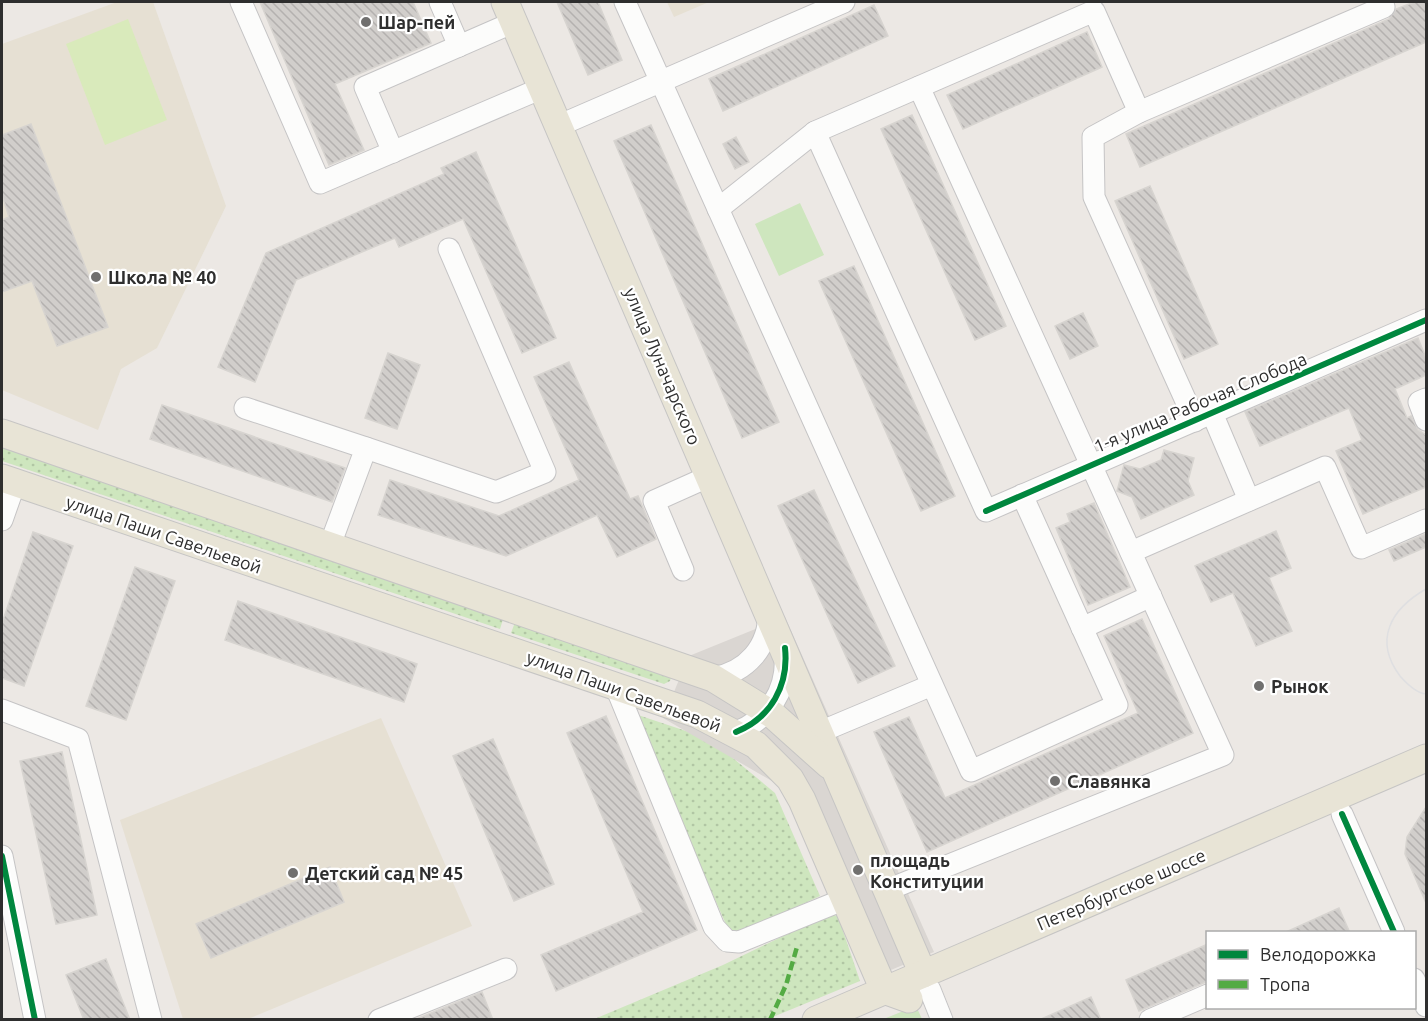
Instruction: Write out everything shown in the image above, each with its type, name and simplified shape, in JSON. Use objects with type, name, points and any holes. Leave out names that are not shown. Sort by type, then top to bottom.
[{"type":"main road","name":"улица Луначарского","points":[[509,12],[820,732]]},
{"type":"main road","points":[[2,433],[713,678],[767,711],[804,741],[838,774]]},
{"type":"main road","name":"улица Паши Савельевой","points":[[8,480],[697,714],[736,732],[767,754],[792,783],[884,990]]},
{"type":"main road","points":[[820,732],[887,890],[921,987]]},
{"type":"main road","name":"Петербургское шоссе","points":[[861,1020],[921,987],[1338,806],[1426,758]]},
{"type":"main road","name":"Петербургское шоссе","points":[[1338,806],[1426,778]]},
{"type":"main road","name":"Петербургское шоссе","points":[[816,1020],[884,990],[921,987]]},
{"type":"street","points":[[241,2],[320,183],[542,88]]},
{"type":"street","points":[[440,2],[459,46]]},
{"type":"street","points":[[625,2],[971,771],[1117,705],[1022,495]]},
{"type":"street","points":[[558,126],[844,2]]},
{"type":"street","points":[[1249,500],[1203,417],[1094,196],[1093,137],[1139,112],[1388,3]]},
{"type":"street","points":[[718,208],[815,132],[1094,11],[1139,112]]},
{"type":"street","points":[[393,152],[365,87],[459,46],[509,12]]},
{"type":"street","points":[[887,890],[1223,755],[919,87]]},
{"type":"street","name":"1-я улица Рабочая Слобода","points":[[815,132],[986,511],[1426,320]]},
{"type":"street","points":[[245,408],[496,492],[545,472],[449,249]]},
{"type":"street","points":[[1426,399],[1419,402],[1426,420]]},
{"type":"street","points":[[330,545],[366,448]]},
{"type":"street","points":[[1131,552],[1325,467],[1360,548],[1426,520]]},
{"type":"street","points":[[683,570],[654,501],[710,476]]},
{"type":"street","points":[[2,520],[8,480]]},
{"type":"street","points":[[1082,628],[1151,596]]},
{"type":"street","points":[[713,678],[736,671],[755,656],[766,635],[769,612]]},
{"type":"street","points":[[736,732],[753,724],[767,711],[782,684],[786,666],[785,648]]},
{"type":"street","points":[[820,732],[932,685]]},
{"type":"street","points":[[616,687],[714,927],[726,941],[739,942],[845,899]]},
{"type":"street","points":[[2,710],[78,739],[151,1020]]},
{"type":"street","points":[[1338,806],[1393,931]]},
{"type":"street","points":[[2,856],[35,1020]]},
{"type":"street","points":[[379,1020],[506,969]]},
{"type":"street","points":[[1416,984],[1426,1006]]},
{"type":"street","points":[[921,987],[942,1020]]},
{"type":"street","points":[[1150,1020],[1206,995]]},
{"type":"shaded area","name":"Школа № 40","points":[[117,2],[153,2],[226,206],[157,348],[121,369],[98,430],[2,390],[2,44]]},
{"type":"shaded area","points":[[667,2],[709,2],[674,17]]},
{"type":"shaded area","name":"площадь Конституции","points":[[785,617],[934,952],[867,980],[784,788],[663,718],[689,656]]},
{"type":"shaded area","name":"Детский сад № 45","points":[[381,718],[472,926],[248,1019],[183,1019],[120,820]]},
{"type":"green space","points":[[128,19],[167,120],[105,145],[66,44]]},
{"type":"green space","points":[[800,203],[824,255],[779,276],[755,224]]},
{"type":"green space","points":[[2,443],[505,613],[500,629],[2,461]]},
{"type":"green space","points":[[517,617],[672,674],[670,681],[664,684],[511,633]]},
{"type":"green space","points":[[632,713],[710,739],[775,793],[820,896],[736,935],[729,931]]},
{"type":"green space","points":[[829,914],[838,916],[860,981],[768,1019],[592,1020],[723,965]]},
{"type":"green space","points":[[916,1006],[922,1019],[881,1020]]},
{"type":"building","points":[[260,2],[413,2],[431,43],[335,84],[364,150],[329,165]]},
{"type":"building","points":[[557,2],[598,2],[622,60],[588,75]]},
{"type":"building","points":[[1414,2],[1426,2],[1426,42],[1140,167],[1126,134],[1389,19],[1396,9]]},
{"type":"building","points":[[874,5],[888,36],[723,111],[709,79]]},
{"type":"building","points":[[1087,32],[1102,67],[963,129],[947,95]]},
{"type":"building","points":[[912,115],[1006,326],[975,340],[881,129]]},
{"type":"building","points":[[31,124],[108,327],[57,346],[32,281],[2,292],[2,220],[9,217],[2,195],[2,135]]},
{"type":"building","points":[[651,125],[779,422],[742,438],[614,141]]},
{"type":"building","points":[[736,137],[749,162],[735,169],[723,144]]},
{"type":"building","points":[[476,152],[556,338],[522,353],[463,219],[399,247],[395,238],[296,280],[255,382],[218,367],[266,253],[444,174],[441,168]]},
{"type":"building","points":[[1150,186],[1218,344],[1184,359],[1115,201]]},
{"type":"building","points":[[854,266],[955,496],[921,511],[819,281]]},
{"type":"building","points":[[1083,313],[1098,346],[1070,359],[1055,326]]},
{"type":"building","points":[[1418,338],[1426,358],[1426,375],[1395,389],[1407,418],[1411,416],[1418,430],[1426,435],[1426,487],[1363,514],[1336,451],[1362,440],[1349,408],[1260,446],[1245,412]]},
{"type":"building","points":[[388,353],[420,365],[397,429],[365,418]]},
{"type":"building","points":[[569,362],[630,499],[638,496],[656,539],[617,557],[597,515],[506,556],[378,515],[390,480],[499,516],[579,480],[534,377]]},
{"type":"building","points":[[162,405],[345,468],[332,502],[150,439]]},
{"type":"building","points":[[1164,450],[1194,458],[1188,481],[1194,495],[1141,519],[1132,497],[1117,491],[1124,465],[1140,469],[1161,460]]},
{"type":"building","points":[[814,490],[895,666],[858,683],[778,506]]},
{"type":"building","points":[[1094,503],[1130,587],[1088,605],[1056,528],[1070,522],[1067,514]]},
{"type":"building","points":[[1276,531],[1291,568],[1269,578],[1292,631],[1256,646],[1233,593],[1211,602],[1195,566]]},
{"type":"building","points":[[33,532],[73,546],[24,686],[2,678],[2,623]]},
{"type":"building","points":[[1426,534],[1426,547],[1394,561],[1389,550]]},
{"type":"building","points":[[135,567],[175,581],[126,720],[86,706]]},
{"type":"building","points":[[238,601],[417,664],[404,702],[225,640]]},
{"type":"building","points":[[1142,619],[1193,733],[927,852],[874,732],[909,717],[945,798],[1138,713],[1104,636]]},
{"type":"building","points":[[606,716],[697,930],[556,991],[541,955],[643,912],[567,733]]},
{"type":"building","points":[[493,739],[554,884],[514,901],[453,756]]},
{"type":"building","points":[[62,752],[97,915],[56,924],[20,761]]},
{"type":"building","points":[[1426,807],[1426,903],[1405,854],[1407,837]]},
{"type":"building","points":[[330,867],[344,902],[211,958],[196,924]]},
{"type":"building","points":[[1339,908],[1349,931],[1288,931]]},
{"type":"building","points":[[1206,945],[1206,982],[1139,1011],[1126,980]]},
{"type":"building","points":[[106,959],[130,1020],[84,1020],[66,975]]},
{"type":"building","points":[[482,992],[493,1020],[414,1020]]},
{"type":"building","points":[[1091,997],[1101,1020],[1039,1020]]},
{"type":"tram line","points":[[1426,589],[1403,606],[1395,616],[1387,638],[1392,663],[1400,676],[1415,690],[1426,694]]},
{"type":"marked path","points":[[770,1020],[786,985],[797,947]]},
{"type":"cycle path","points":[[986,511],[1426,320]]},
{"type":"cycle path","points":[[736,732],[759,718],[775,699],[784,675],[785,648]]},
{"type":"cycle path","points":[[1342,814],[1394,931]]},
{"type":"cycle path","points":[[2,856],[35,1020]]},
{"type":"place","name":"Шар-пей","points":[[366,22]]},
{"type":"place","name":"Школа № 40","points":[[96,277]]},
{"type":"place","name":"Рынок","points":[[1259,686]]},
{"type":"place","name":"Славянка","points":[[1055,781]]},
{"type":"place","name":"площадь Конституции","points":[[858,870]]},
{"type":"place","name":"Детский сад № 45","points":[[293,873]]}]
